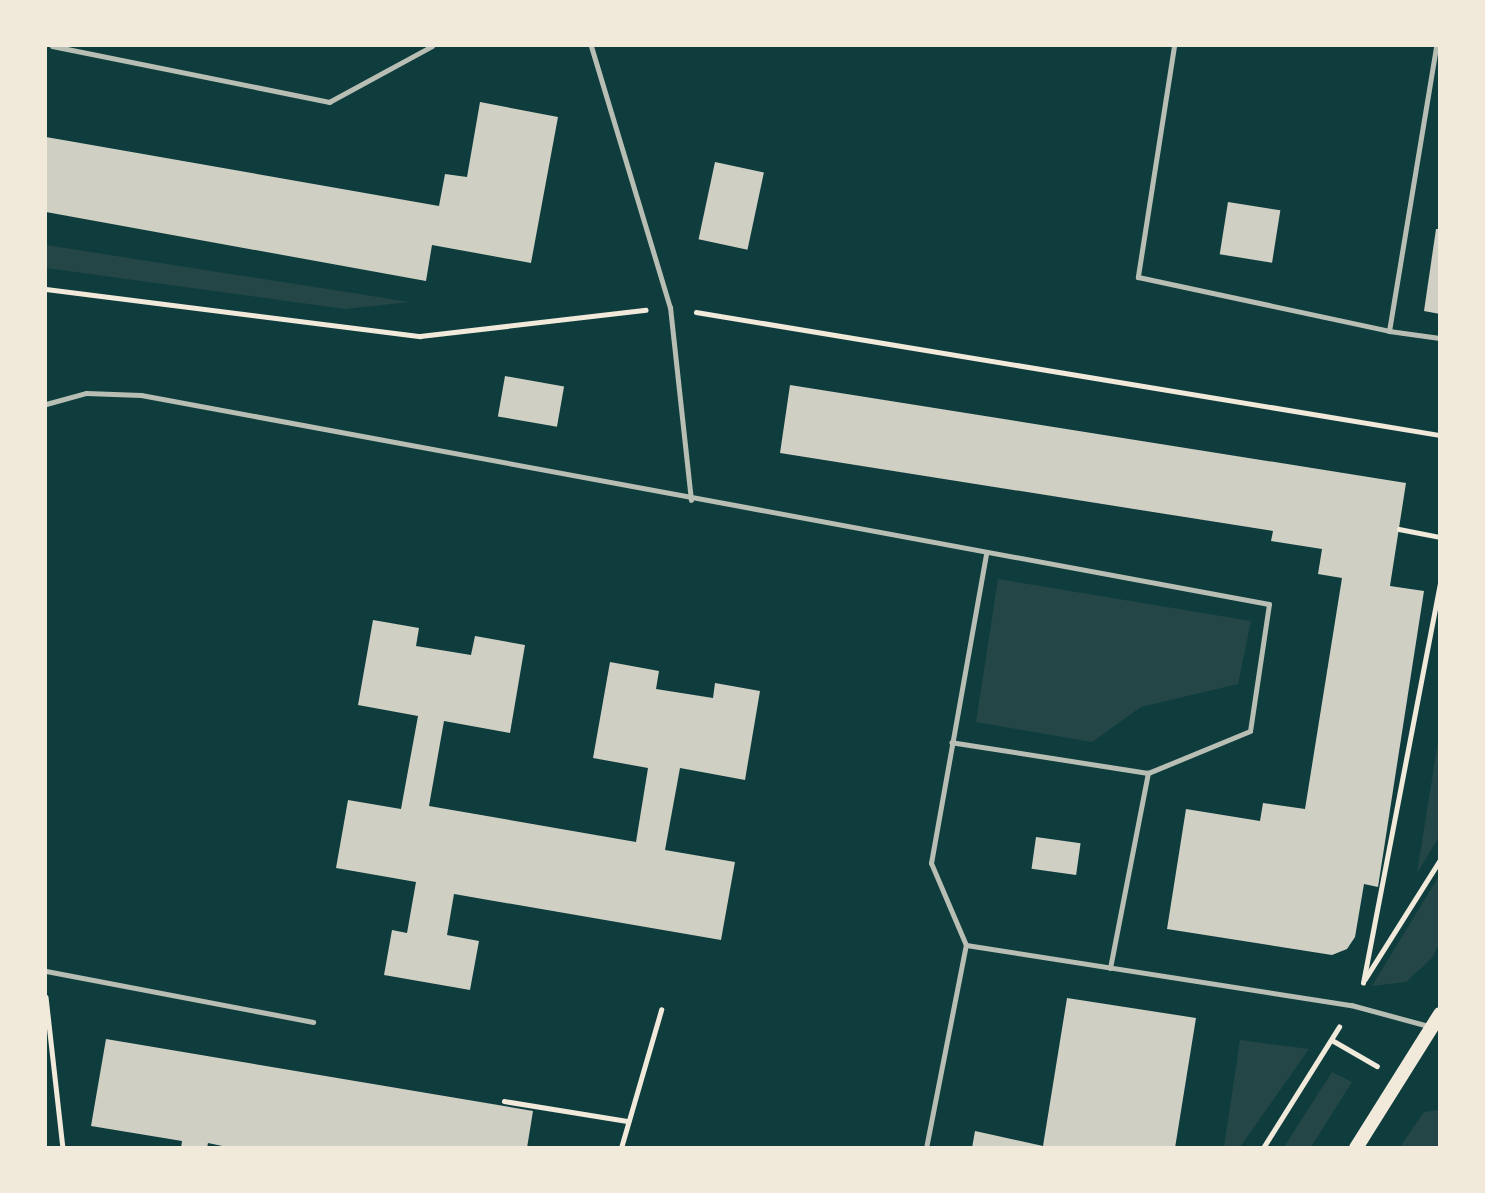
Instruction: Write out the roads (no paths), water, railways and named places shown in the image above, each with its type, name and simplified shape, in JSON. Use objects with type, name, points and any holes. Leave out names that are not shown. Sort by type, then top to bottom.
[{"type":"main road","points":[[1356,1147],[1436,1021]]},
{"type":"lane","points":[[52,46],[329,102],[432,46]]},
{"type":"lane","points":[[591,46],[670,307],[691,500]]},
{"type":"lane","points":[[1174,46],[1138,277],[1389,331],[1440,338]]},
{"type":"lane","points":[[1389,331],[1436,46]]},
{"type":"lane","points":[[46,404],[86,393],[141,395],[691,500],[1269,604],[1250,731],[1148,773],[950,742]]},
{"type":"lane","points":[[926,1147],[966,945],[930,863],[986,553]]},
{"type":"lane","points":[[1110,968],[1148,773]]},
{"type":"lane","points":[[966,945],[1351,1005],[1436,1021]]},
{"type":"lane","points":[[46,971],[313,1022]]}]
